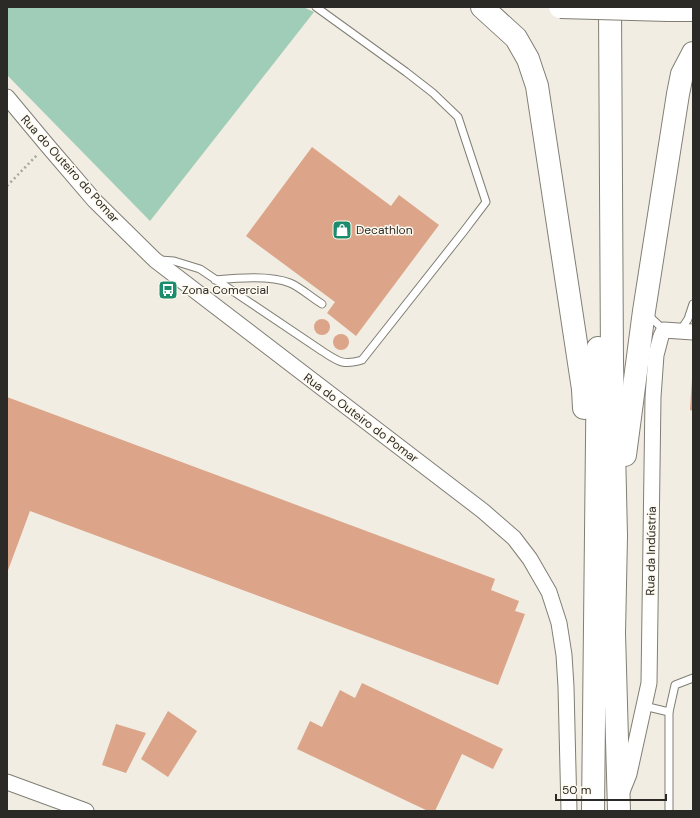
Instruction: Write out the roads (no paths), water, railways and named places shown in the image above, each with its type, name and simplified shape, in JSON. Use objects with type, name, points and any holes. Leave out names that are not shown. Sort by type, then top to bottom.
[{"type":"main road","points":[[482,7],[516,38],[528,59],[537,86],[584,389],[588,578],[595,619]]},
{"type":"main road","points":[[557,7],[693,10]]},
{"type":"main road","points":[[593,811],[601,7]]},
{"type":"main road","points":[[610,7],[612,362],[616,536],[614,633],[619,805]]},
{"type":"main road","points":[[616,536],[644,311],[678,94],[682,74],[693,53]]},
{"type":"street","name":"Rua do Outeiro do Pomar","points":[[7,97],[95,201],[155,260],[483,510],[514,538],[530,559],[549,592],[559,623],[566,687],[569,811]]},
{"type":"street","points":[[664,330],[686,331]]},
{"type":"street","name":"Rua da Indústria","points":[[619,805],[629,774],[649,683],[653,397],[656,356],[660,336],[664,330]]},
{"type":"street","points":[[7,782],[86,811]]},
{"type":"lane","points":[[155,260],[174,261],[200,269],[322,351],[340,362],[350,364],[362,360],[486,202],[458,117],[433,93],[406,72],[316,7]]},
{"type":"lane","points":[[215,280],[245,277],[290,283],[322,304]]},
{"type":"lane","points":[[686,331],[693,304]]},
{"type":"lane","points":[[644,311],[664,330]]},
{"type":"lane","points":[[669,811],[669,712],[674,685],[693,678]]},
{"type":"lane","points":[[644,706],[669,712]]},
{"type":"place","name":"Decathlon","points":[[342,230]]},
{"type":"place","name":"Zona Comercial","points":[[168,290]]}]
